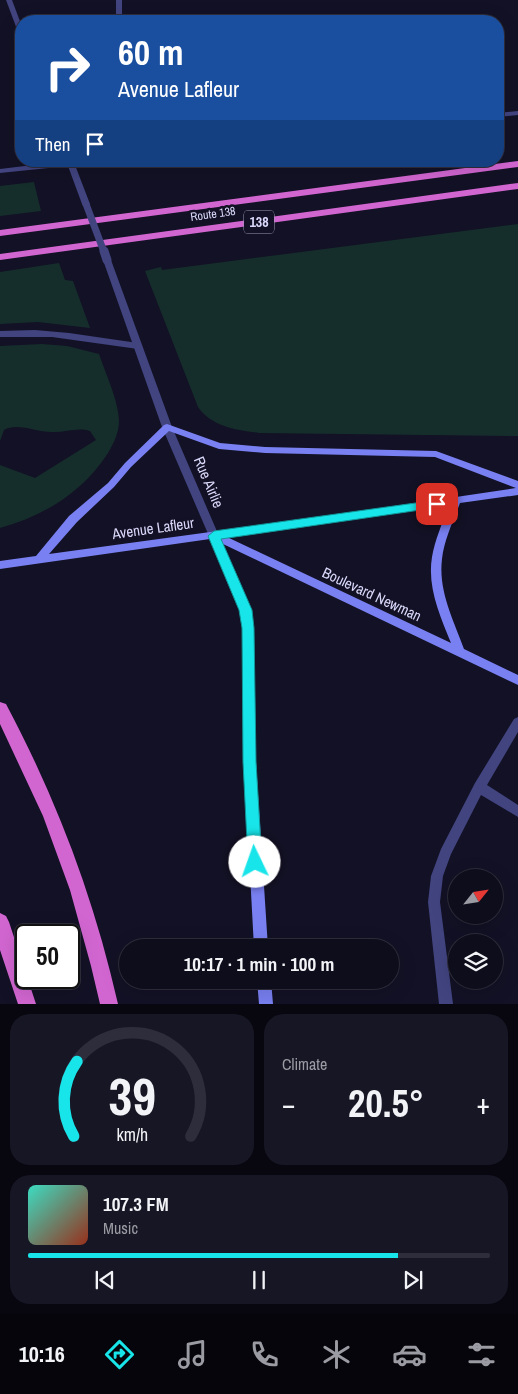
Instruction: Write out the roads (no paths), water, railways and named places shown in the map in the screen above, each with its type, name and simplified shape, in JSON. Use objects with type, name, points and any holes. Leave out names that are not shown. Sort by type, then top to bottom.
[{"type":"highway","name":"Route 138","points":[[504,166],[518,164]]},
{"type":"highway","name":"Route 138","points":[[0,233],[495,167]]},
{"type":"highway","name":"Route 138","points":[[0,257],[518,186]]},
{"type":"highway","points":[[0,709],[39,784],[63,844],[86,911],[109,1004]]},
{"type":"highway","points":[[0,922],[27,1004]]},
{"type":"main road","points":[[39,559],[73,519],[111,485],[128,465],[167,427],[219,446],[256,449],[436,454],[518,485]]},
{"type":"main road","name":"Avenue Lafleur","points":[[0,565],[214,536],[518,491]]},
{"type":"main road","points":[[456,501],[439,546],[436,568],[440,592],[460,653]]},
{"type":"main road","name":"Boulevard Newman","points":[[214,536],[518,680]]},
{"type":"main road","name":"Rue Airlie","points":[[214,536],[246,610],[248,628],[250,762],[260,939]]},
{"type":"main road","points":[[265,989],[266,1004]]},
{"type":"street","points":[[119,0],[119,15]]},
{"type":"street","points":[[9,4],[15,18]]},
{"type":"street","points":[[504,114],[518,113]]},
{"type":"street","points":[[0,171],[31,167]]},
{"type":"street","name":"Rue Airlie","points":[[72,167],[167,427],[214,536]]},
{"type":"street","points":[[0,334],[56,334],[138,346]]},
{"type":"street","points":[[446,1004],[434,902],[437,876],[445,853],[479,787],[518,722]]},
{"type":"street","points":[[479,787],[518,812]]}]
